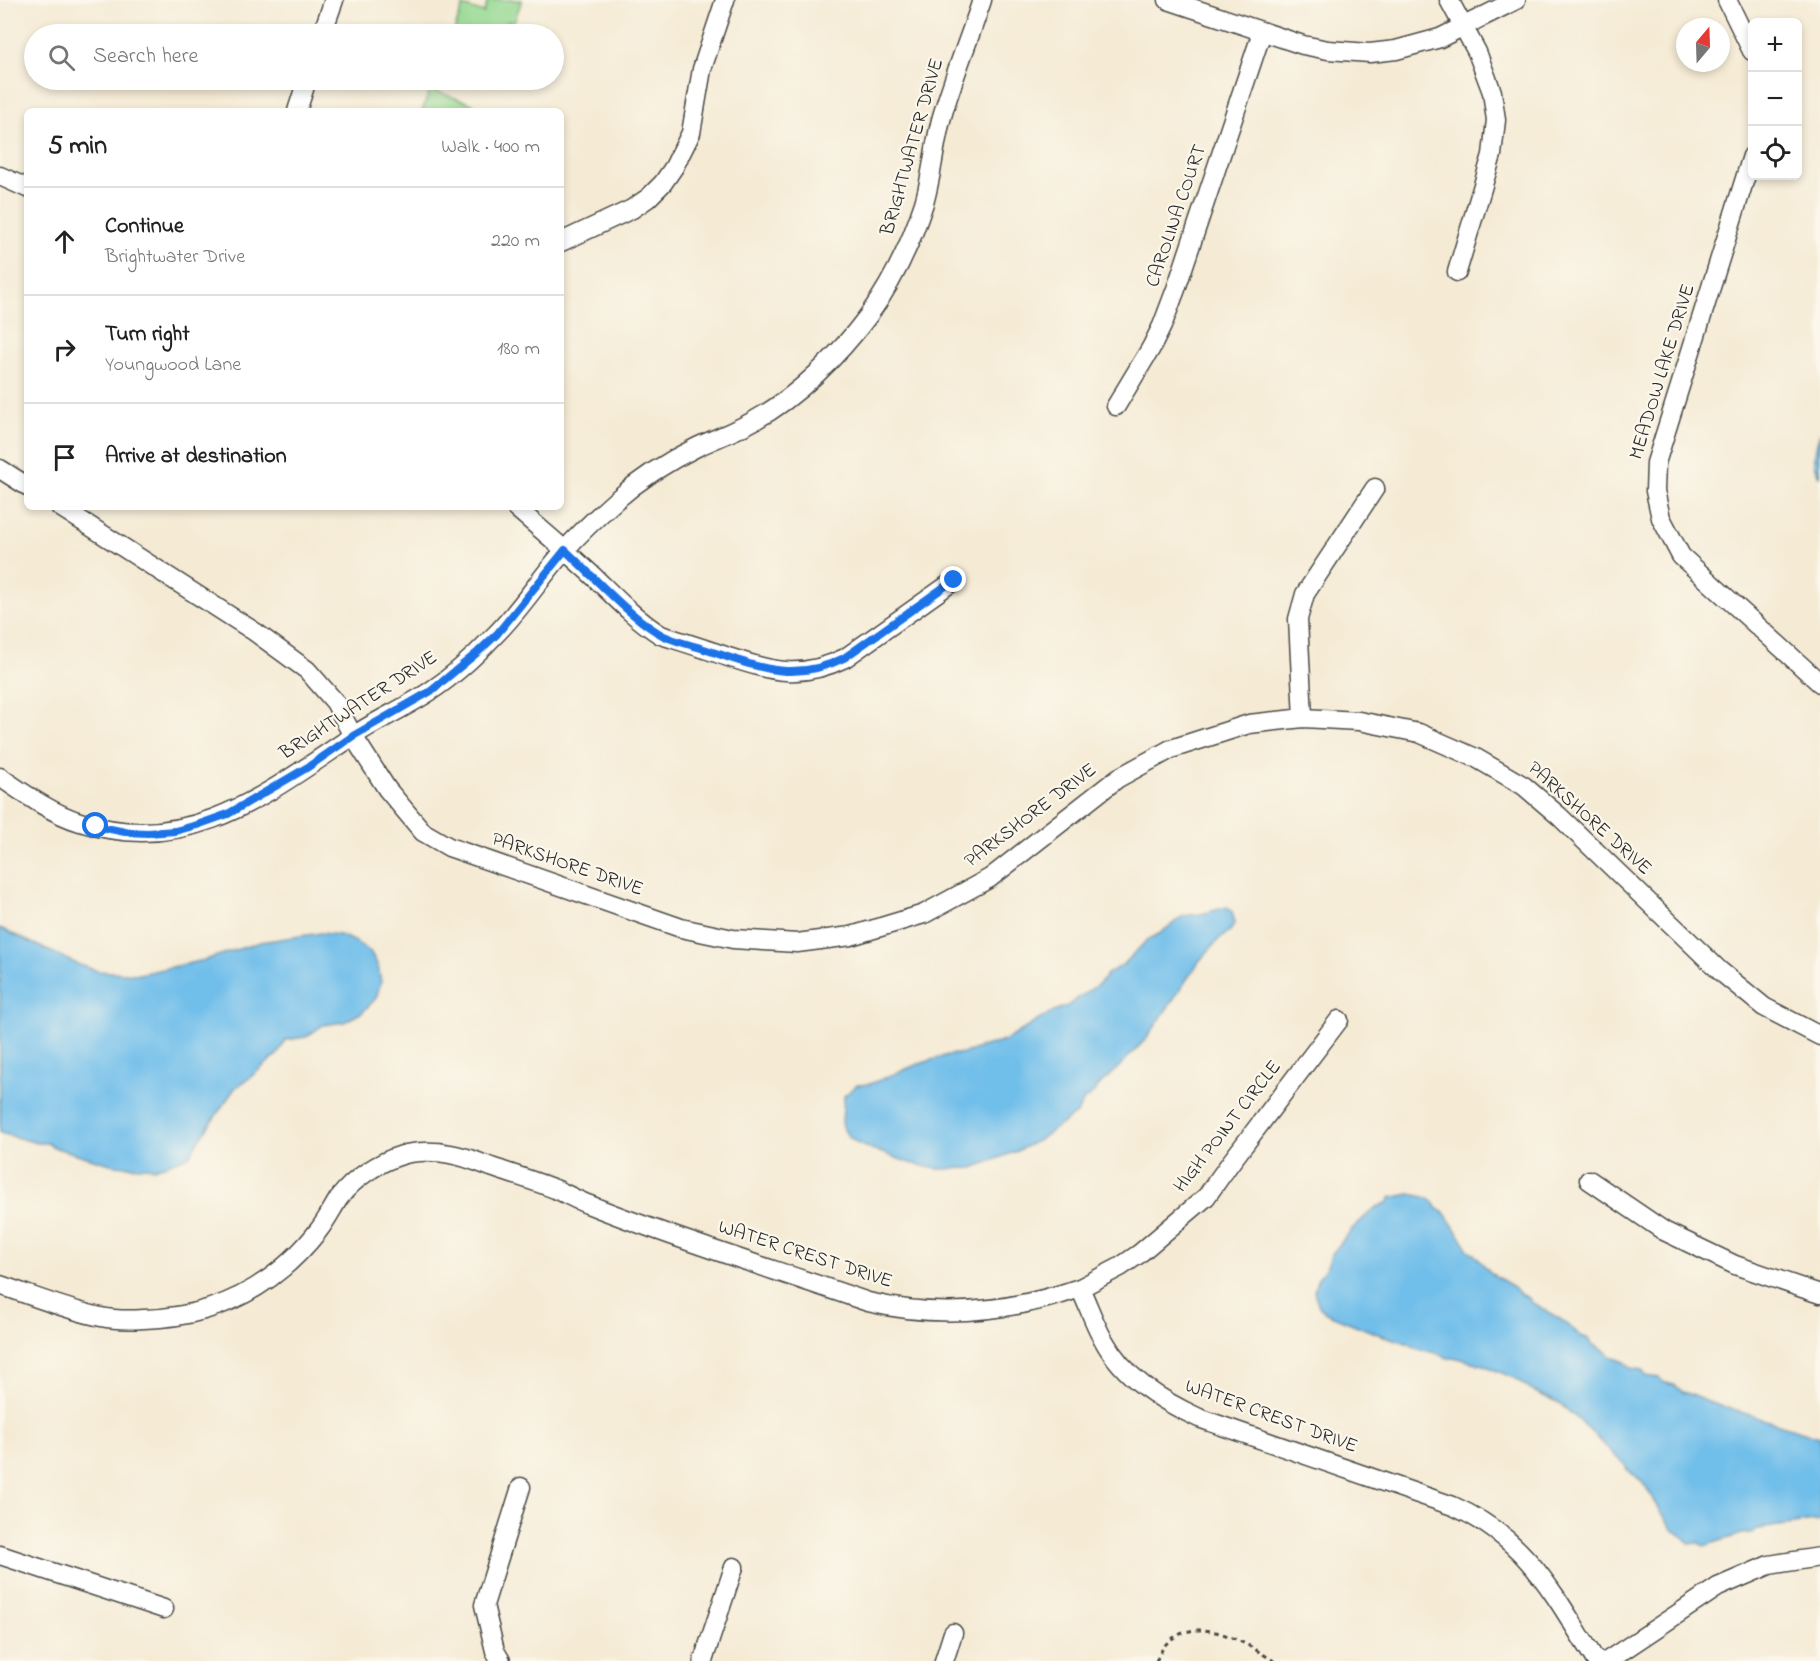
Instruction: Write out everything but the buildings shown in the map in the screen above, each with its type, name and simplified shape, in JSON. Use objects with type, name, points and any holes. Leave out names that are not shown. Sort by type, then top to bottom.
[{"type":"street","points":[[326,24],[334,0]]},
{"type":"street","points":[[564,241],[632,209],[648,198],[663,183],[674,167],[691,133],[700,77],[725,0]]},
{"type":"street","name":"BRIGHTWATER DRIVE","points":[[0,777],[41,804],[76,821],[125,832],[175,831],[228,814],[308,767],[353,736],[431,691],[497,634],[565,550],[615,501],[666,464],[758,419],[823,368],[849,340],[869,314],[901,262],[914,231],[924,201],[942,119],[982,0]]},
{"type":"street","points":[[1168,0],[1262,32],[1328,50],[1370,53],[1396,50],[1440,38],[1516,0]]},
{"type":"street","points":[[1449,0],[1476,52],[1492,92],[1496,120],[1492,155],[1456,272]]},
{"type":"street","points":[[1727,0],[1748,43]]},
{"type":"street","name":"CAROLINA COURT","points":[[1116,406],[1162,326],[1262,32]]},
{"type":"street","points":[[298,108],[304,90]]},
{"type":"street","name":"MEADOW LAKE DRIVE","points":[[1748,169],[1656,463],[1655,491],[1661,518],[1681,556],[1820,683]]},
{"type":"street","points":[[0,176],[24,187]]},
{"type":"street","points":[[0,469],[24,484]]},
{"type":"street","points":[[1303,718],[1299,619],[1305,594],[1375,488]]},
{"type":"street","name":"PARKSHORE DRIVE","points":[[65,510],[307,670],[335,702],[353,736],[387,789],[423,832],[449,847],[681,928],[733,939],[797,943],[851,936],[924,914],[990,878],[1118,778],[1171,749],[1249,724],[1303,718],[1359,721],[1419,733],[1476,758],[1524,786],[1559,816],[1720,971],[1764,1007],[1820,1036]]},
{"type":"street","points":[[518,510],[636,616],[661,635],[765,669],[789,672],[827,667],[844,658],[954,580]]},
{"type":"street","name":"HIGH POINT CIRCLE","points":[[1080,1288],[1139,1254],[1206,1197],[1339,1020]]},
{"type":"street","name":"WATER CREST DRIVE","points":[[0,1285],[101,1317],[131,1320],[161,1319],[193,1314],[216,1307],[255,1288],[292,1260],[319,1230],[340,1197],[363,1175],[402,1155],[430,1152],[450,1154],[471,1160],[702,1245],[868,1302],[890,1307],[949,1312],[976,1311],[1003,1308],[1054,1297],[1080,1288],[1103,1340],[1112,1353],[1126,1371],[1149,1391],[1169,1404],[1199,1418],[1453,1506],[1487,1524],[1517,1547],[1531,1563],[1546,1582],[1596,1661]]},
{"type":"street","points":[[1589,1180],[1664,1232],[1735,1265],[1820,1294]]},
{"type":"street","points":[[501,1661],[495,1651],[484,1605],[521,1487]]},
{"type":"street","points":[[0,1555],[164,1609]]},
{"type":"street","points":[[1608,1661],[1718,1587],[1769,1565],[1820,1557]]},
{"type":"street","points":[[703,1661],[734,1567]]},
{"type":"street","points":[[944,1661],[953,1633]]},
{"type":"path","points":[[1156,1661],[1168,1642],[1180,1635],[1200,1630],[1221,1633],[1248,1644],[1274,1661]]},
{"type":"green space","points":[[488,0],[522,0],[514,22],[457,24],[463,6],[484,13]]},
{"type":"green space","points":[[430,90],[473,104],[472,108],[423,108]]},
{"type":"water","points":[[1820,432],[1820,476],[1815,460]]},
{"type":"water","points":[[1227,907],[1232,912],[1235,924],[1200,960],[1147,1038],[1084,1100],[1077,1113],[1039,1140],[973,1168],[937,1169],[910,1163],[858,1144],[848,1136],[843,1128],[844,1096],[857,1085],[870,1084],[948,1055],[965,1053],[999,1043],[1050,1013],[1067,1006],[1101,982],[1107,974],[1124,964],[1147,940],[1183,916]]},
{"type":"water","points":[[0,928],[77,964],[98,971],[139,974],[205,960],[260,942],[321,933],[340,935],[356,942],[371,953],[378,966],[381,982],[376,998],[363,1012],[344,1022],[323,1025],[306,1037],[286,1040],[278,1054],[235,1088],[190,1156],[155,1168],[114,1165],[56,1148],[47,1143],[37,1143],[0,1133]]},
{"type":"water","points":[[1410,1194],[1433,1201],[1437,1208],[1443,1211],[1467,1249],[1492,1274],[1514,1287],[1531,1302],[1562,1320],[1611,1357],[1624,1362],[1631,1368],[1642,1370],[1646,1376],[1659,1378],[1662,1382],[1674,1385],[1683,1392],[1705,1401],[1820,1437],[1820,1520],[1757,1529],[1752,1533],[1704,1546],[1697,1542],[1689,1543],[1672,1529],[1646,1487],[1628,1471],[1624,1463],[1560,1404],[1531,1390],[1514,1378],[1483,1365],[1414,1348],[1410,1344],[1326,1313],[1319,1306],[1314,1292],[1317,1280],[1331,1255],[1352,1229],[1375,1208],[1389,1202],[1390,1198]]},
{"type":"route","points":[[96,826],[125,832],[148,833],[175,831],[197,825],[228,814],[308,767],[353,736],[431,691],[478,652],[497,634],[565,550],[636,616],[661,635],[765,669],[789,672],[827,667],[844,658],[954,580]]}]
